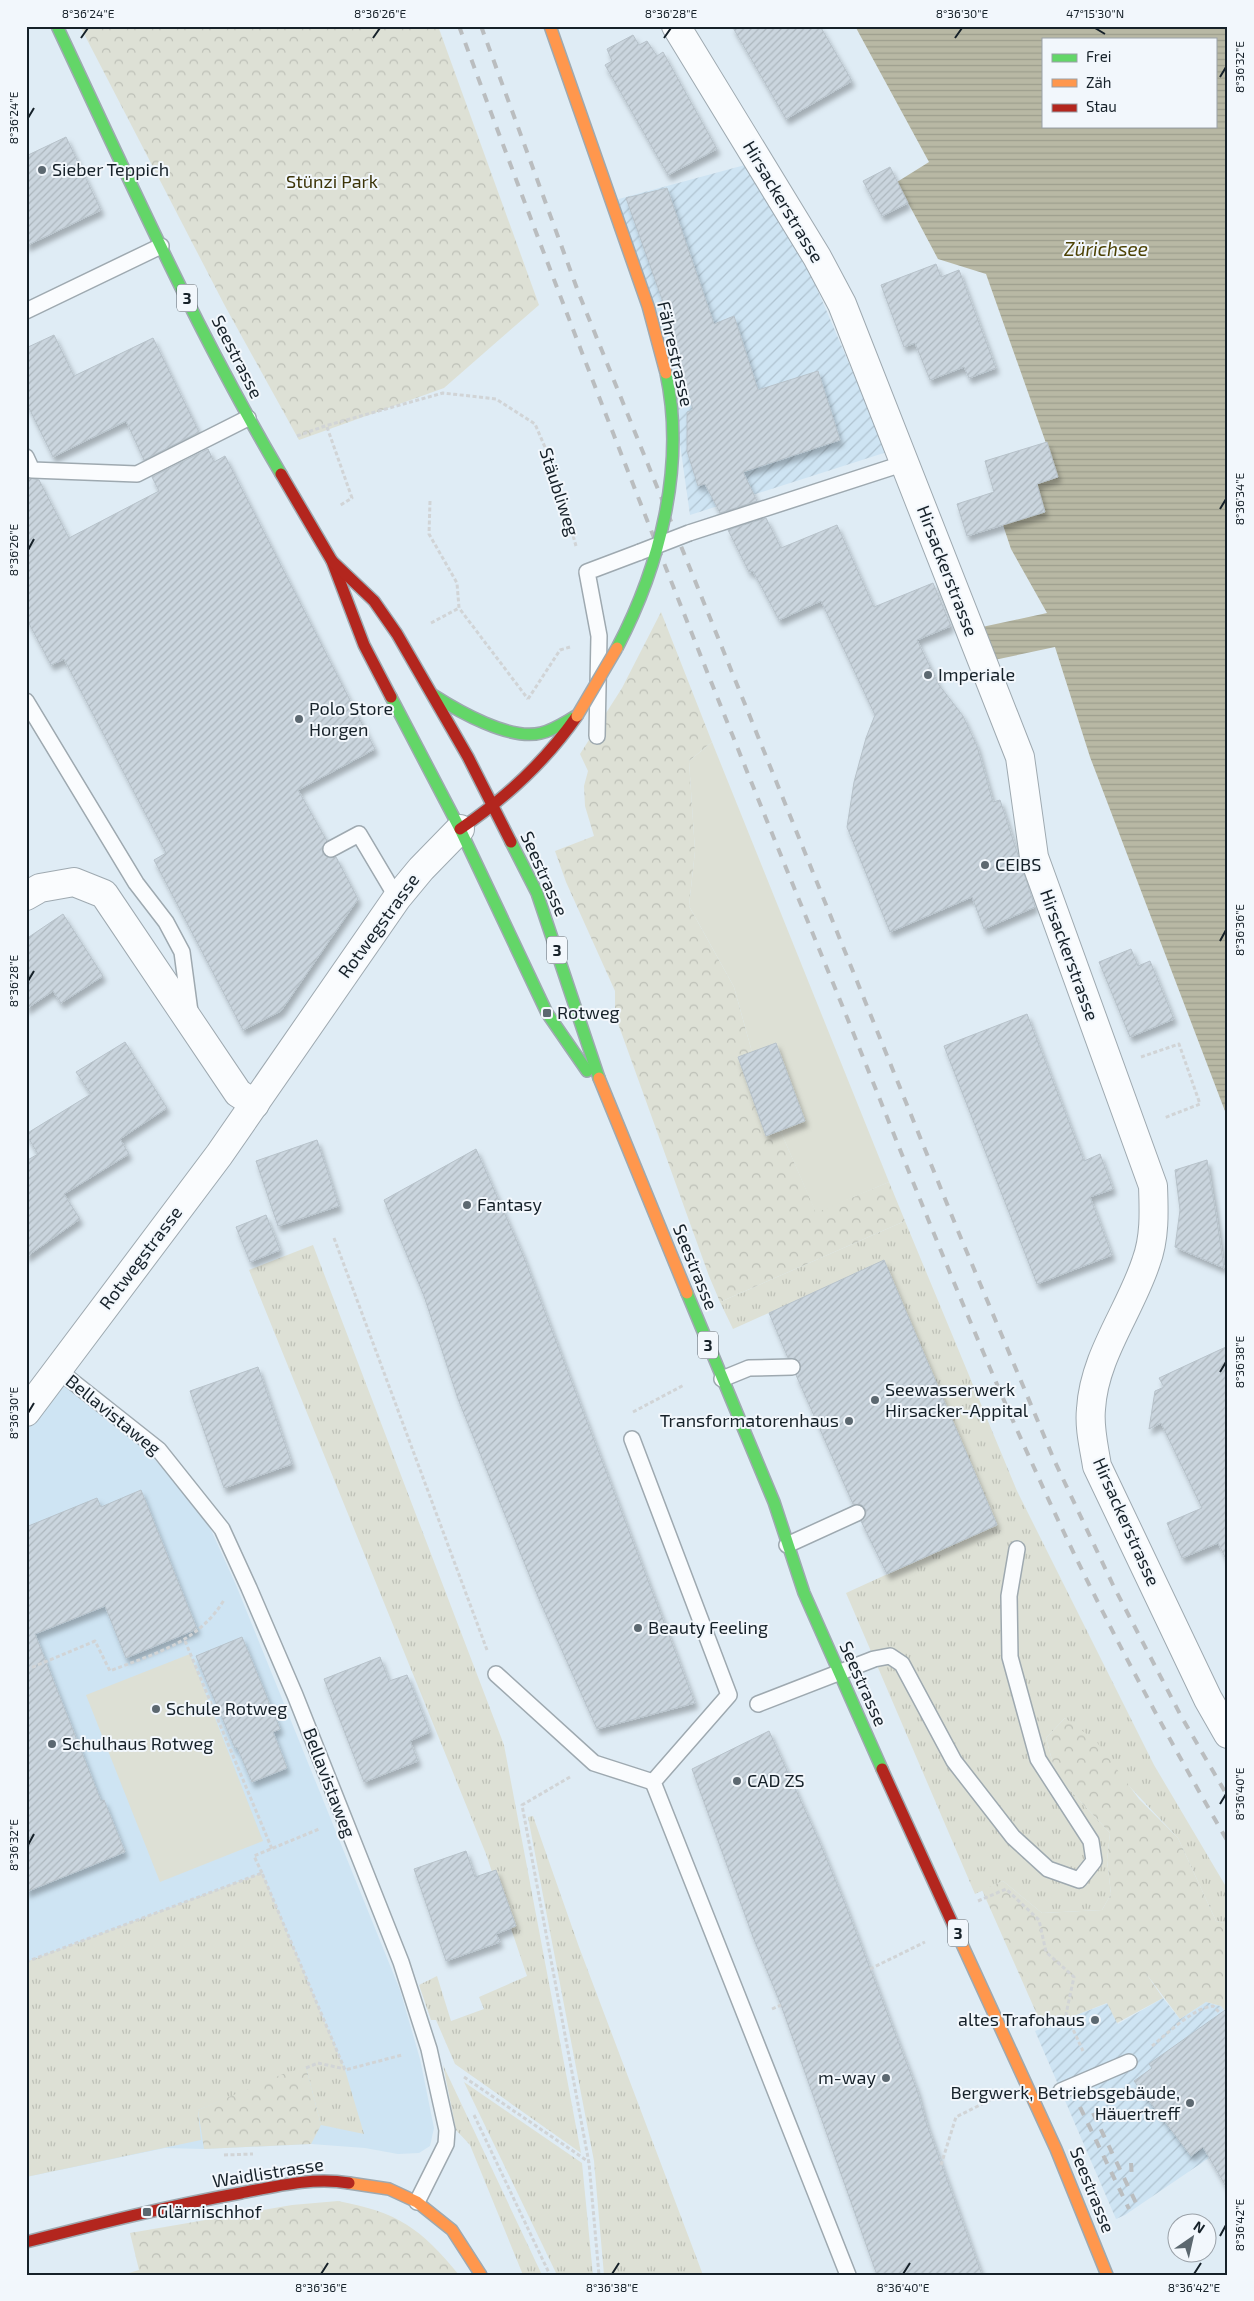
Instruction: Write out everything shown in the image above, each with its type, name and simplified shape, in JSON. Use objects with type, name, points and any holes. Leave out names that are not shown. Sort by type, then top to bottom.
[{"type":"main road","name":"Seestrasse","points":[[57,26],[161,246],[248,418],[332,561],[364,645],[460,829],[547,1013],[606,1099]]},
{"type":"main road","name":"Fährestrasse","points":[[494,806],[543,760],[563,738],[608,664],[637,606],[661,531],[671,466],[672,426],[668,384],[654,325],[550,26]]},
{"type":"main road","name":"Seestrasse","points":[[332,561],[374,601],[433,695],[494,806],[542,905],[606,1099],[774,1502],[804,1593],[838,1674],[1056,2149],[1107,2275]]},
{"type":"main road","points":[[433,695],[471,717],[520,732],[538,734],[577,716]]},
{"type":"main road","points":[[460,829],[494,806]]},
{"type":"main road","name":"Waidlistrasse","points":[[26,2242],[147,2212],[301,2182],[330,2180],[389,2189],[417,2202],[452,2230],[481,2275]]},
{"type":"street","name":"Hirsackerstrasse","points":[[676,26],[817,257],[842,304],[1020,757],[1034,857],[1153,1186],[1154,1225],[1147,1261],[1097,1374],[1091,1408],[1096,1456],[1101,1475],[1208,1699],[1228,1734]]},
{"type":"street","name":"Rotwegstrasse","points":[[26,1412],[255,1104],[397,898],[421,869],[460,829]]},
{"type":"street","points":[[26,896],[40,888],[74,882],[104,894],[238,1094],[255,1104]]},
{"type":"lane","points":[[26,311],[161,246]]},
{"type":"lane","points":[[26,457],[32,470],[137,474],[248,418]]},
{"type":"lane","points":[[597,736],[599,636],[587,572],[689,533],[905,463]]},
{"type":"lane","points":[[26,701],[136,883],[166,922],[182,952],[192,1024]]},
{"type":"lane","points":[[332,849],[359,834],[397,898]]},
{"type":"lane","points":[[722,1379],[749,1368],[792,1367]]},
{"type":"lane","name":"Bellavistaweg","points":[[58,1370],[159,1450],[222,1529],[249,1588],[295,1695],[343,1820],[401,1962],[429,2049],[442,2102],[447,2130],[446,2144],[417,2202]]},
{"type":"lane","points":[[632,1439],[729,1695],[653,1782]]},
{"type":"lane","points":[[787,1545],[857,1513]]},
{"type":"lane","points":[[758,1704],[874,1660],[890,1656],[902,1664],[954,1761],[1013,1837],[1048,1869],[1079,1880],[1094,1861],[1091,1841],[1038,1759],[1010,1657],[1009,1596],[1017,1549]]},
{"type":"lane","points":[[496,1674],[594,1763],[653,1782]]},
{"type":"lane","points":[[653,1782],[848,2275]]},
{"type":"lane","points":[[1061,2091],[1129,2062]]},
{"type":"path","name":"Stäubliweg","points":[[292,438],[326,426],[443,393],[496,399],[535,424],[554,468],[573,538],[587,572]]},
{"type":"path","points":[[326,426],[352,498],[339,506]]},
{"type":"path","points":[[430,501],[429,534],[457,583],[459,608],[530,704]]},
{"type":"path","points":[[431,623],[459,608]]},
{"type":"path","points":[[528,699],[560,650],[599,636]]},
{"type":"path","points":[[1110,1068],[1179,1044],[1200,1104],[1133,1130]]},
{"type":"path","points":[[334,1238],[496,1674]]},
{"type":"path","points":[[632,1412],[684,1385]]},
{"type":"path","points":[[26,1670],[95,1640],[110,1671],[185,1641],[215,1615],[225,1598],[249,1588]]},
{"type":"path","points":[[185,1641],[272,1849]]},
{"type":"path","points":[[594,1763],[522,1805],[589,2162],[599,2275]]},
{"type":"path","points":[[343,1820],[254,1856],[345,2070]]},
{"type":"path","points":[[26,1962],[262,1874]]},
{"type":"path","points":[[978,1901],[1006,1889],[1039,1920],[1046,1952],[1074,1977],[1066,2014],[1094,2077]]},
{"type":"path","points":[[870,1969],[926,1941]]},
{"type":"path","points":[[1148,2048],[1182,2022],[1208,2007],[1212,2006],[1219,2012]]},
{"type":"path","points":[[306,2068],[318,2063],[345,2070],[395,2056]]},
{"type":"path","points":[[467,2079],[589,2162]]},
{"type":"path","points":[[941,2165],[956,2118],[994,2098]]},
{"type":"path","points":[[474,2115],[550,2275]]},
{"type":"shaded area","points":[[745,165],[806,263],[887,452],[690,515],[676,416],[615,200]]},
{"type":"shaded area","name":"Schule Rotweg","points":[[54,1375],[141,1445],[174,1480],[207,1521],[236,1585],[400,1990],[420,2059],[434,2128],[430,2146],[419,2153],[398,2154],[365,2148],[311,2144],[204,2149],[165,2148],[26,2177],[26,1412]]},
{"type":"shaded area","points":[[1163,1998],[1180,2019],[1206,2002],[1221,2006],[1228,2016],[1228,2145],[1125,2215],[1116,2219],[1035,2031],[1108,2003],[1118,2024]]},
{"type":"green space","name":"Stünzi Park","points":[[80,26],[438,26],[539,305],[444,388],[299,440],[225,306]]},
{"type":"green space","points":[[661,612],[712,742],[689,761],[695,851],[689,906],[734,987],[752,1052],[738,1057],[766,1135],[780,1130],[816,1212],[889,1182],[905,1221],[720,1302],[615,1015],[615,991],[566,882],[555,851],[594,836],[585,806],[584,786],[588,771],[580,754],[622,688]]},
{"type":"green space","points":[[712,742],[889,1182],[816,1213],[780,1130],[805,1121],[776,1044],[752,1052],[734,987],[689,906],[695,851],[689,761]]},
{"type":"green space","points":[[905,1221],[1017,1491],[1154,1765],[1228,1890],[1228,1924],[1216,1921],[1178,1838],[1065,1718],[1046,1738],[1056,1775],[1110,1833],[1107,1860],[1111,1894],[1102,1910],[1042,1913],[1003,1881],[975,1894],[846,1593],[997,1524],[884,1261],[733,1329],[720,1302]]},
{"type":"green space","points":[[313,1245],[504,1745],[581,2153],[455,2064],[436,2020],[431,2020],[419,1985],[437,1976],[451,2021],[484,2009],[479,1997],[527,1976],[486,1854],[249,1270]]},
{"type":"green space","points":[[190,1654],[263,1841],[160,1882],[86,1695]]},
{"type":"green space","points":[[1065,1718],[1096,1741],[1139,1799],[1178,1838],[1216,1921],[1228,1924],[1228,2016],[1221,2006],[1206,2002],[1180,2019],[1145,1972],[1163,1998],[1117,2023],[1107,2003],[1043,2028],[982,1890],[1003,1881],[1042,1913],[1102,1910],[1111,1894],[1107,1860],[1110,1833],[1056,1775],[1046,1738]]},
{"type":"green space","points":[[533,1816],[579,1947],[703,2275],[604,2275],[594,2161],[528,1817]]},
{"type":"green space","points":[[262,1873],[345,2070],[364,2134],[321,2125],[306,2067],[198,2110],[201,2140],[26,2177],[26,1962]]},
{"type":"green space","points":[[443,2065],[542,2275],[523,2275],[470,2145],[456,2130]]},
{"type":"green space","points":[[306,2067],[321,2125],[311,2144],[204,2149],[198,2110],[283,2074]]},
{"type":"green space","points":[[464,2082],[582,2163],[593,2275],[557,2275]]},
{"type":"green space","points":[[338,2201],[359,2205],[406,2224],[432,2245],[459,2275],[122,2275],[139,2270],[130,2233],[292,2205]]},
{"type":"water","name":"Zürichsee","points":[[855,26],[1228,26],[1228,1119],[1090,757],[1055,647],[994,660],[982,627],[1047,613],[1011,549],[1003,525],[1045,512],[1037,484],[1058,477],[986,274],[938,259],[897,182],[929,162]]},
{"type":"building","points":[[732,26],[820,26],[852,81],[786,119]]},
{"type":"building","points":[[633,35],[639,45],[647,41],[657,56],[663,52],[717,149],[668,175],[605,65],[612,61],[607,49]]},
{"type":"building","points":[[66,137],[101,210],[26,246],[26,156]]},
{"type":"building","points":[[890,167],[908,203],[882,216],[863,181]]},
{"type":"building","points":[[667,188],[714,324],[734,316],[758,390],[818,371],[840,440],[743,472],[757,501],[720,513],[705,484],[698,486],[687,451],[687,412],[693,410],[663,302],[626,198]]},
{"type":"building","points":[[936,264],[941,277],[959,270],[996,368],[969,378],[964,367],[930,380],[915,343],[904,347],[881,285]]},
{"type":"building","points":[[54,335],[74,376],[153,338],[199,432],[144,460],[126,421],[53,457],[26,402],[26,348]]},
{"type":"building","points":[[1047,442],[1058,477],[1037,484],[1045,512],[967,536],[957,504],[994,492],[985,461]]},
{"type":"building","points":[[208,449],[214,462],[225,456],[375,749],[298,790],[327,841],[322,848],[323,854],[330,858],[336,857],[358,899],[281,1011],[243,1030],[154,860],[166,853],[64,659],[51,665],[26,618],[26,477],[39,480],[69,538],[159,491],[152,477]]},
{"type":"building","points":[[766,518],[781,548],[837,525],[874,607],[933,583],[951,626],[917,640],[939,685],[963,716],[977,746],[993,802],[1000,800],[1035,907],[984,929],[972,897],[890,932],[847,827],[854,782],[866,738],[875,715],[821,601],[779,620],[753,571],[749,572],[728,530]]},
{"type":"building","points":[[63,914],[103,976],[61,1003],[53,991],[26,1009],[26,939]]},
{"type":"building","points":[[1131,949],[1138,966],[1150,961],[1174,1019],[1130,1037],[1099,962]]},
{"type":"building","points":[[1027,1014],[1084,1161],[1100,1154],[1113,1189],[1090,1197],[1112,1255],[1037,1284],[944,1046]]},
{"type":"building","points":[[125,1042],[167,1108],[120,1139],[129,1154],[64,1194],[80,1219],[26,1257],[26,1161],[38,1154],[26,1134],[91,1094],[76,1072]]},
{"type":"building","points":[[776,1043],[805,1121],[766,1136],[738,1057]]},
{"type":"building","points":[[317,1140],[339,1206],[278,1226],[256,1161]]},
{"type":"building","points":[[476,1149],[523,1255],[695,1703],[597,1729],[539,1599],[458,1399],[424,1296],[384,1200]]},
{"type":"building","points":[[1207,1160],[1224,1268],[1175,1247],[1180,1210],[1175,1170]]},
{"type":"building","points":[[266,1215],[280,1250],[250,1262],[236,1227]]},
{"type":"building","name":"Seewasserwerk Hirsacker-Appital","points":[[884,1260],[997,1525],[887,1574],[861,1521],[866,1514],[866,1510],[862,1505],[853,1504],[796,1375],[800,1371],[800,1363],[796,1359],[788,1358],[769,1313]]},
{"type":"building","points":[[1228,1346],[1228,1563],[1218,1543],[1182,1558],[1167,1523],[1202,1508],[1161,1423],[1149,1429],[1155,1391],[1164,1387],[1159,1378]]},
{"type":"building","points":[[258,1367],[292,1464],[224,1488],[190,1391]]},
{"type":"building","points":[[141,1490],[197,1629],[126,1658],[105,1606],[35,1634],[101,1801],[104,1800],[125,1852],[26,1892],[26,1527],[97,1498],[101,1507]]},
{"type":"building","points":[[242,1637],[280,1729],[273,1732],[287,1768],[252,1782],[237,1747],[235,1748],[196,1656]]},
{"type":"building","points":[[380,1657],[389,1681],[407,1675],[430,1732],[410,1741],[418,1761],[364,1782],[324,1679]]},
{"type":"building","points":[[769,1731],[844,1901],[917,2090],[926,2122],[982,2275],[877,2275],[781,2005],[753,1937],[692,1769]]},
{"type":"building","points":[[466,1851],[475,1877],[496,1870],[516,1926],[496,1934],[500,1942],[446,1961],[414,1869]]},
{"type":"building","name":"Bergwerk, Betriebsgebäude, Häuertreff","points":[[1228,2008],[1228,2190],[1203,2147],[1191,2156],[1134,2081],[1152,2068],[1149,2064]]},
{"type":"railway","points":[[459,26],[598,395],[694,640],[936,1240],[985,1356],[1058,1519],[1103,1613],[1176,1751],[1228,1842]]},
{"type":"railway","points":[[481,26],[579,294],[958,1231],[1055,1462],[1113,1585],[1181,1716],[1228,1797]]},
{"type":"railway","points":[[1080,2107],[1129,2209]]},
{"type":"railway","points":[[1093,2113],[1136,2203]]},
{"type":"railway","points":[[1131,2163],[1132,2179]]},
{"type":"traffic: fast","points":[[57,26],[191,309],[281,474]]},
{"type":"traffic: fast","points":[[617,648],[646,583],[657,549],[665,514],[671,479],[673,443],[666,373]]},
{"type":"traffic: fast","points":[[433,695],[485,723],[515,733],[546,732],[576,716]]},
{"type":"traffic: fast","points":[[391,697],[460,829],[547,1013],[587,1071]]},
{"type":"traffic: fast","points":[[511,842],[537,893],[599,1078]]},
{"type":"traffic: fast","points":[[687,1293],[774,1502],[804,1593],[882,1769]]},
{"type":"traffic: slow","points":[[550,26],[648,306],[666,373]]},
{"type":"traffic: slow","points":[[577,716],[617,648]]},
{"type":"traffic: slow","points":[[599,1078],[687,1293]]},
{"type":"traffic: slow","points":[[955,1929],[1056,2149],[1107,2275]]},
{"type":"traffic: slow","points":[[349,2183],[389,2189],[417,2202],[452,2230],[481,2275]]},
{"type":"traffic: jam","points":[[281,474],[332,561],[364,645],[391,697]]},
{"type":"traffic: jam","points":[[332,561],[374,601],[397,634],[468,757],[511,842]]},
{"type":"traffic: jam","points":[[460,829],[493,805],[524,778],[552,749],[577,716]]},
{"type":"traffic: jam","points":[[882,1769],[955,1929]]},
{"type":"traffic: jam","points":[[26,2242],[160,2209],[295,2183],[322,2181],[349,2183]]},
{"type":"place","name":"Sieber Teppich","points":[[42,170]]},
{"type":"place","name":"Imperiale","points":[[928,675]]},
{"type":"place","name":"Polo Store Horgen","points":[[299,719]]},
{"type":"place","name":"CEIBS","points":[[985,865]]},
{"type":"place","name":"Rotweg","points":[[547,1013]]},
{"type":"place","name":"Fantasy","points":[[467,1205]]},
{"type":"place","name":"Seewasserwerk Hirsacker-Appital","points":[[875,1400]]},
{"type":"place","name":"Transformatorenhaus","points":[[849,1421]]},
{"type":"place","name":"Beauty Feeling","points":[[638,1628]]},
{"type":"place","name":"Schule Rotweg","points":[[156,1709]]},
{"type":"place","name":"Schulhaus Rotweg","points":[[52,1744]]},
{"type":"place","name":"CAD ZS","points":[[737,1781]]},
{"type":"place","name":"altes Trafohaus","points":[[1095,2020]]},
{"type":"place","name":"m-way","points":[[886,2078]]},
{"type":"place","name":"Bergwerk, Betriebsgebäude, Häuertreff","points":[[1190,2103]]},
{"type":"place","name":"Glärnischhof","points":[[147,2212]]}]
